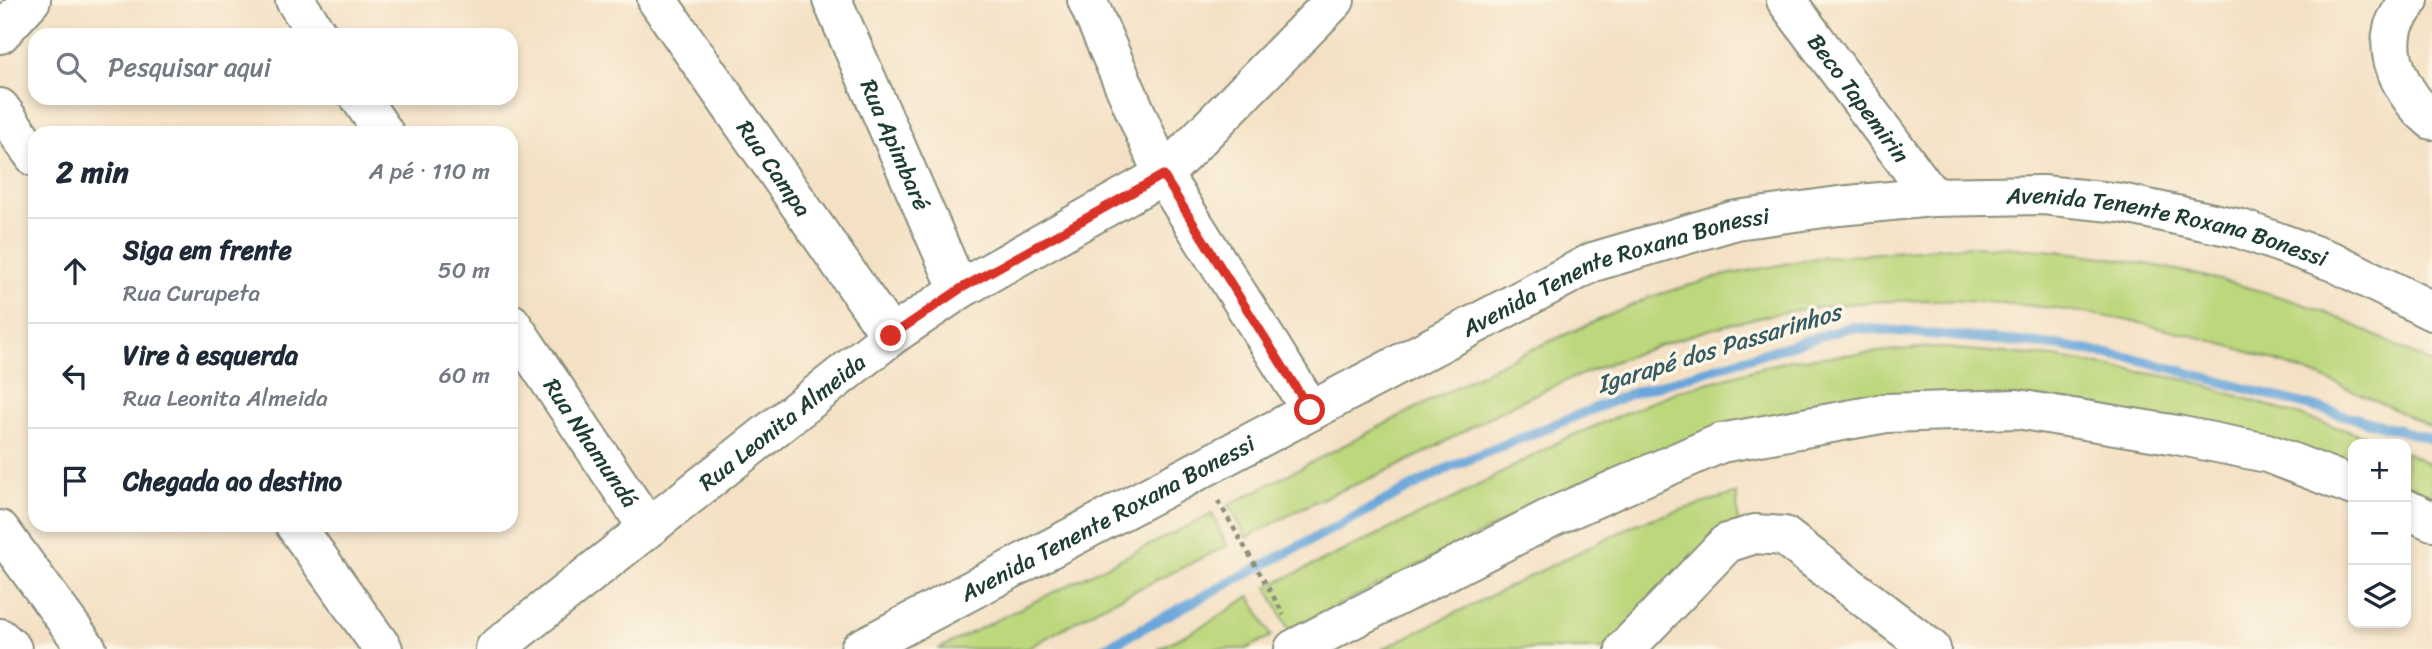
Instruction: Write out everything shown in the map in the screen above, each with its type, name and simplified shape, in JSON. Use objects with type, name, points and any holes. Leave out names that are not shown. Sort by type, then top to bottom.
[{"type":"street","points":[[0,34],[31,0]]},
{"type":"street","points":[[295,0],[313,28]]},
{"type":"street","name":"Rua Campa","points":[[657,0],[891,336]]},
{"type":"street","name":"Rua Apimbaré","points":[[832,0],[960,289]]},
{"type":"street","points":[[1087,0],[1163,175],[1310,410]]},
{"type":"street","name":"Rua Leonita Almeida","points":[[495,649],[891,336],[960,289],[1163,175],[1335,0]]},
{"type":"street","name":"Beco Tapemirin","points":[[1786,0],[1932,197]]},
{"type":"street","points":[[2409,0],[2393,28],[2392,60],[2403,87],[2432,120]]},
{"type":"street","points":[[365,105],[379,126]]},
{"type":"street","points":[[0,108],[28,147]]},
{"type":"street","name":"Avenida Tenente Roxana Bonessi","points":[[860,649],[1592,262],[1736,220],[1839,205],[1932,197],[2043,195],[2121,203],[2241,229],[2334,262],[2432,311]]},
{"type":"street","name":"Rua Nhamundá","points":[[518,333],[648,528]]},
{"type":"street","points":[[1290,634],[1721,443],[1886,413],[2017,409],[2177,435],[2267,453],[2348,484]]},
{"type":"street","points":[[2411,512],[2432,522]]},
{"type":"street","points":[[0,530],[87,649]]},
{"type":"street","points":[[300,532],[383,649]]},
{"type":"street","points":[[1625,649],[1727,544],[1755,534],[1784,536],[1931,649]]},
{"type":"street","points":[[0,638],[12,649]]},
{"type":"path","points":[[1216,496],[1290,634]]},
{"type":"green space","points":[[1967,246],[2053,251],[2139,263],[2265,292],[2322,311],[2432,363],[2432,428],[2347,388],[2257,355],[2164,328],[2068,310],[1971,301],[1875,302],[1780,313],[1688,336],[1613,362],[1523,400],[1406,462],[1310,504],[1247,538],[1229,505],[1508,360],[1650,297],[1721,276],[1817,258]]},
{"type":"green space","points":[[1931,347],[2053,357],[2187,380],[2374,439],[2348,439],[2348,476],[1947,402],[1572,488],[1289,630],[1267,587],[1453,499],[1564,439],[1678,391],[1790,360]]},
{"type":"green space","points":[[2411,455],[2432,466],[2432,514],[2411,504]]},
{"type":"green space","points":[[1737,493],[1738,525],[1652,597],[1606,649],[1382,649],[1638,523]]},
{"type":"green space","points":[[1212,514],[1227,546],[1099,608],[1027,649],[938,649]]},
{"type":"green space","points":[[1250,596],[1271,636],[1246,649],[1158,649],[1210,622]]},
{"type":"waterway","name":"Igarapé dos Passarinhos","points":[[1103,649],[1450,467],[1630,394],[1850,327],[2056,345],[2137,359],[2432,439]]},
{"type":"route","points":[[891,336],[960,289],[1163,175],[1310,410]]}]
